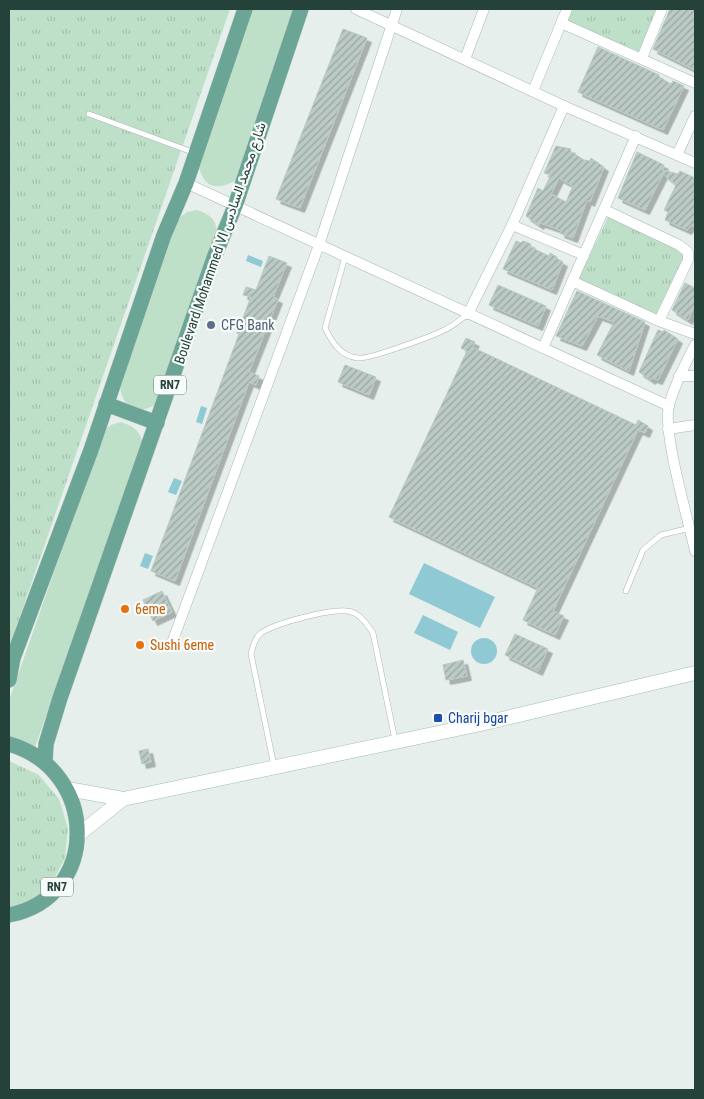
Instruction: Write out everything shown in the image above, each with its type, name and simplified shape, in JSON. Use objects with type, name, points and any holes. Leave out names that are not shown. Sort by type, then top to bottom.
[{"type":"main road","points":[[9,680],[11,657],[39,593],[164,235],[186,183],[245,9]]},
{"type":"main road","name":"Boulevard Mohammed VI شارع محمد السادس","points":[[45,762],[46,744],[60,698],[215,255],[235,206],[301,9]]},
{"type":"main road","points":[[106,404],[157,423]]},
{"type":"main road","points":[[68,789],[123,799],[532,712],[695,673]]},
{"type":"main road","name":"RN7","points":[[9,744],[22,748],[45,762],[68,789],[76,811],[78,835],[69,869],[59,884],[32,907],[9,915]]},
{"type":"main road","points":[[78,835],[123,799]]},
{"type":"street","points":[[356,9],[564,106],[695,163]]},
{"type":"street","points":[[173,640],[319,245],[398,9]]},
{"type":"street","points":[[464,59],[484,9]]},
{"type":"street","points":[[533,91],[567,9]]},
{"type":"street","points":[[642,58],[662,9]]},
{"type":"street","points":[[562,23],[695,82]]},
{"type":"street","points":[[468,314],[512,225],[564,106]]},
{"type":"street","points":[[677,155],[695,116]]},
{"type":"street","points":[[543,348],[636,136]]},
{"type":"street","points":[[186,183],[669,406]]},
{"type":"street","points":[[605,210],[674,242],[688,252],[688,260],[659,321]]},
{"type":"street","points":[[512,225],[584,255]]},
{"type":"street","points":[[572,281],[659,321],[695,334]]},
{"type":"street","points":[[695,345],[679,376],[669,406],[668,429],[695,551]]},
{"type":"street","points":[[679,376],[695,376]]},
{"type":"street","points":[[668,429],[695,425]]},
{"type":"lane","points":[[89,114],[196,153]]},
{"type":"lane","points":[[345,257],[325,328],[333,344],[344,354],[359,359],[375,355],[444,331],[468,314]]},
{"type":"lane","points":[[626,591],[644,550],[661,535],[690,528]]},
{"type":"lane","points":[[274,767],[251,654],[254,642],[261,634],[311,615],[348,611],[366,623],[373,633],[395,741]]},
{"type":"green space","points":[[9,9],[230,9],[9,648]]},
{"type":"green space","points":[[252,9],[297,9],[236,180],[222,186],[211,185],[203,178],[198,164]]},
{"type":"green space","points":[[570,9],[657,9],[640,52],[565,21]]},
{"type":"green space","points":[[197,210],[212,218],[217,234],[159,402],[146,409],[134,408],[125,401],[120,387],[178,219],[187,212]]},
{"type":"green space","points":[[609,215],[686,253],[658,318],[578,280]]},
{"type":"green space","points":[[121,422],[136,430],[143,444],[35,747],[9,738],[9,701],[103,431],[111,425]]},
{"type":"green space","points":[[9,761],[39,775],[59,799],[68,828],[65,858],[51,885],[28,904],[9,910]]},
{"type":"water","points":[[248,255],[263,261],[261,267],[246,261]]},
{"type":"water","points":[[201,406],[207,408],[202,424],[196,422]]},
{"type":"water","points":[[174,478],[182,481],[176,495],[168,492]]},
{"type":"water","points":[[145,553],[153,556],[148,569],[140,566]]},
{"type":"water","points":[[424,563],[495,597],[480,628],[409,594]]},
{"type":"water","points":[[423,615],[458,632],[450,650],[414,633]]},
{"type":"water","points":[[484,638],[493,642],[497,651],[493,660],[484,664],[475,660],[471,651],[475,642]]},
{"type":"building","points":[[670,9],[695,9],[695,70],[653,49]]},
{"type":"building","points":[[343,29],[367,38],[300,208],[276,199]]},
{"type":"building","points":[[598,47],[659,75],[659,77],[671,84],[673,81],[684,86],[663,130],[578,92]]},
{"type":"building","points":[[556,146],[571,149],[570,151],[584,160],[590,161],[591,158],[604,167],[590,202],[587,200],[573,238],[560,233],[561,231],[555,228],[541,223],[539,225],[526,216],[538,188],[543,191],[551,175],[544,173]],"holes":[[[559,178],[573,186],[566,202],[551,194]]]},
{"type":"building","points":[[637,152],[664,165],[662,170],[678,174],[680,171],[695,178],[695,227],[691,225],[687,230],[665,220],[668,212],[664,210],[676,185],[663,174],[645,210],[618,198]]},
{"type":"building","points":[[516,241],[531,244],[530,247],[549,256],[550,253],[563,262],[552,290],[503,269]]},
{"type":"building","points":[[269,256],[287,263],[273,297],[278,299],[249,372],[259,376],[256,385],[249,382],[175,581],[151,571],[239,334],[237,333],[251,297],[243,295],[246,287],[256,290]]},
{"type":"building","points":[[685,283],[695,288],[695,304],[688,320],[672,310]]},
{"type":"building","points":[[498,285],[546,306],[538,326],[489,305]]},
{"type":"building","points":[[577,291],[645,322],[629,371],[597,355],[614,322],[598,316],[582,346],[556,336]]},
{"type":"building","points":[[658,330],[663,332],[664,330],[678,339],[658,380],[652,378],[651,380],[639,372]]},
{"type":"building","points":[[466,338],[475,342],[472,347],[636,425],[638,420],[648,426],[645,433],[638,430],[553,611],[564,616],[555,635],[523,620],[538,588],[389,517],[467,351],[461,348]]},
{"type":"building","points":[[345,365],[376,377],[369,395],[338,382]]},
{"type":"building","points":[[162,591],[172,612],[153,621],[143,600]]},
{"type":"building","points":[[515,634],[548,649],[538,671],[505,655]]},
{"type":"building","points":[[463,660],[467,676],[446,680],[443,665]]},
{"type":"building","points":[[148,749],[151,762],[142,764],[139,751]]},
{"type":"place","name":"CFG Bank","points":[[211,325]]},
{"type":"place","name":"6eme","points":[[125,609]]},
{"type":"place","name":"Sushi 6eme","points":[[140,645]]},
{"type":"place","name":"Charij bgar","points":[[438,718]]}]
